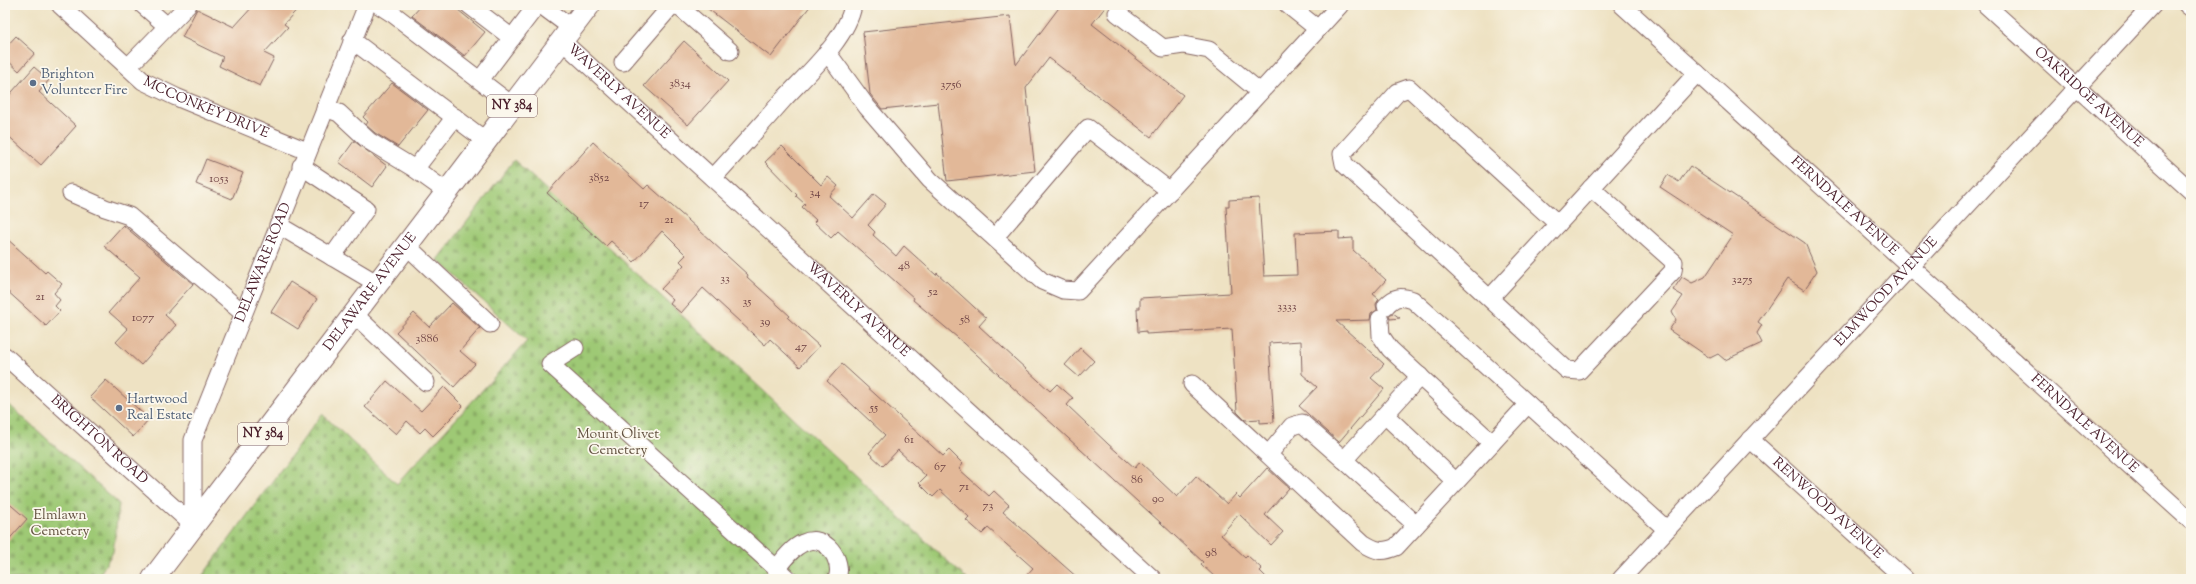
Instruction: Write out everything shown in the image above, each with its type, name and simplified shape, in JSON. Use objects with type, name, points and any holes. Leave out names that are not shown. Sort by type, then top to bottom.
[{"type":"main road","name":"DELAWARE AVENUE","points":[[152,579],[589,5]]},
{"type":"street","name":"MCCONKEY DRIVE","points":[[60,5],[143,81],[304,159],[366,209],[332,257]]},
{"type":"street","points":[[144,5],[167,26]]},
{"type":"street","points":[[128,67],[188,5]]},
{"type":"street","name":"DELAWARE ROAD","points":[[193,525],[193,440],[304,159],[367,5]]},
{"type":"street","points":[[379,5],[396,9],[513,106]]},
{"type":"street","points":[[469,5],[512,38]]},
{"type":"street","points":[[480,80],[537,5]]},
{"type":"street","name":"WAVERLY AVENUE","points":[[541,5],[567,34],[714,178],[1153,579]]},
{"type":"street","points":[[623,62],[672,5]]},
{"type":"street","points":[[677,5],[730,51]]},
{"type":"street","points":[[714,178],[827,52],[846,26],[853,5]]},
{"type":"street","points":[[1288,5],[1318,29]]},
{"type":"street","points":[[827,52],[868,107],[930,180],[995,237],[1042,281],[1063,290],[1078,291],[1340,5]]},
{"type":"street","name":"FERNDALE AVENUE","points":[[1622,5],[2191,521]]},
{"type":"street","name":"OAKRIDGE AVENUE","points":[[1986,5],[2191,190]]},
{"type":"street","name":"ELMWOOD AVENUE","points":[[1621,579],[1750,438],[2153,5]]},
{"type":"street","points":[[2187,5],[2191,8]]},
{"type":"street","points":[[1118,12],[1163,48],[1183,45],[1209,50],[1260,92]]},
{"type":"street","points":[[352,40],[486,141]]},
{"type":"street","points":[[1490,298],[1697,73]]},
{"type":"street","points":[[1558,224],[1409,88],[1398,92],[1342,154],[1344,164],[1567,370],[1579,371],[1673,271],[1674,262],[1591,188]]},
{"type":"street","points":[[325,108],[339,113],[369,141],[447,192]]},
{"type":"street","points":[[415,170],[455,117]]},
{"type":"street","points":[[995,237],[1088,128],[1170,191]]},
{"type":"street","points":[[71,193],[105,208],[129,216],[244,313]]},
{"type":"street","points":[[278,225],[378,284]]},
{"type":"street","points":[[407,246],[490,324]]},
{"type":"street","points":[[1492,443],[1390,349],[1381,336],[1382,312],[1391,300],[1401,296],[1413,300],[1666,529]]},
{"type":"street","points":[[355,314],[426,382]]},
{"type":"street","points":[[575,348],[550,364],[782,574],[794,548],[805,542],[818,541],[830,548],[838,560],[839,573],[837,579]]},
{"type":"street","name":"BRIGHTON ROAD","points":[[5,356],[193,525]]},
{"type":"street","points":[[1344,460],[1420,376]]},
{"type":"street","points":[[1192,384],[1363,543],[1376,551],[1386,551],[1396,547],[1528,404]]},
{"type":"street","points":[[1385,415],[1456,482]]},
{"type":"street","points":[[1268,454],[1292,426],[1302,423],[1416,525]]},
{"type":"street","name":"RENWOOD AVENUE","points":[[1750,438],[1905,579]]},
{"type":"green space","name":"Mount Olivet Cemetery","points":[[514,160],[967,579],[200,579],[322,414],[397,484],[527,341],[438,260]]},
{"type":"green space","name":"Elmlawn Cemetery","points":[[5,401],[119,504],[113,552],[97,579],[5,579]]},
{"type":"building","points":[[254,5],[301,5],[284,24],[288,27],[264,53],[274,58],[260,86],[219,66],[223,57],[182,37],[197,9],[234,27]]},
{"type":"building","points":[[422,5],[452,5],[485,32],[465,56],[412,16]]},
{"type":"building","points":[[703,5],[811,5],[771,57]]},
{"type":"building","points":[[1061,5],[1107,5],[1092,24],[1183,95],[1151,137],[1049,58],[1026,88],[1035,171],[947,181],[938,103],[882,109],[870,94],[863,32],[1010,16],[1016,65]]},
{"type":"building","points":[[16,36],[35,53],[19,71],[5,58],[5,48]]},
{"type":"building","points":[[684,41],[728,81],[688,125],[644,86]]},
{"type":"building","points":[[34,67],[49,80],[39,92],[76,126],[41,165],[5,133],[5,100]]},
{"type":"building","points":[[392,83],[428,110],[398,147],[375,133],[366,125],[368,122],[363,117]]},
{"type":"building","points":[[354,141],[387,166],[372,187],[339,162]]},
{"type":"building","points":[[593,142],[644,189],[648,185],[688,220],[748,275],[747,277],[790,316],[788,318],[819,346],[800,367],[770,339],[765,345],[703,288],[681,313],[670,304],[673,300],[661,289],[684,265],[680,261],[686,255],[662,231],[634,262],[611,241],[606,246],[547,193]]},
{"type":"building","points":[[782,146],[821,185],[828,177],[838,186],[829,196],[853,218],[874,194],[886,204],[868,225],[875,232],[873,235],[896,256],[904,246],[936,275],[937,273],[986,318],[979,326],[1050,391],[1057,384],[1073,398],[1067,405],[1108,444],[1135,468],[1140,462],[1177,497],[1196,476],[1227,504],[1236,494],[1240,498],[1267,468],[1289,488],[1265,515],[1283,532],[1271,545],[1239,514],[1221,535],[1245,557],[1247,555],[1262,569],[1260,571],[1268,579],[1217,579],[1201,564],[1203,562],[1161,523],[964,343],[913,300],[914,298],[869,258],[838,231],[831,238],[814,222],[816,220],[802,207],[805,204],[765,162]]},
{"type":"building","points":[[206,159],[243,173],[232,199],[196,184]]},
{"type":"building","points":[[1690,166],[1805,243],[1817,271],[1804,290],[1787,279],[1758,322],[1762,325],[1757,333],[1762,343],[1725,360],[1718,354],[1710,358],[1669,330],[1676,320],[1672,312],[1683,296],[1673,290],[1682,277],[1692,283],[1705,277],[1733,235],[1660,187],[1668,175],[1679,182]]},
{"type":"building","points":[[1259,198],[1264,276],[1297,275],[1295,233],[1339,231],[1339,239],[1353,238],[1353,250],[1386,280],[1373,294],[1379,299],[1376,304],[1377,310],[1371,314],[1370,320],[1336,321],[1384,364],[1371,378],[1384,389],[1339,442],[1299,406],[1317,387],[1302,374],[1301,341],[1269,343],[1274,422],[1260,423],[1260,419],[1245,420],[1237,412],[1232,329],[1146,334],[1146,331],[1138,332],[1137,308],[1140,308],[1140,298],[1231,293],[1226,206],[1229,206],[1229,200]]},
{"type":"building","points":[[123,225],[193,284],[165,315],[176,325],[141,365],[116,342],[128,329],[109,312],[140,277],[104,246]]},
{"type":"building","points":[[5,237],[45,273],[47,271],[62,284],[54,293],[60,300],[55,306],[60,311],[46,326],[5,289]]},
{"type":"building","points":[[290,282],[317,299],[298,329],[271,312]]},
{"type":"building","points":[[452,303],[480,328],[460,351],[475,364],[454,387],[396,332],[414,313],[429,327]]},
{"type":"building","points":[[1393,313],[1400,318],[1390,319],[1389,315]]},
{"type":"building","points":[[1080,348],[1094,361],[1079,377],[1065,365]]},
{"type":"building","points":[[842,364],[943,456],[949,450],[963,464],[959,469],[989,496],[994,491],[1009,505],[1003,512],[1079,579],[1023,579],[1033,568],[988,528],[982,534],[966,520],[969,517],[940,490],[933,497],[919,483],[926,476],[898,450],[883,466],[869,453],[885,435],[827,381]]},
{"type":"building","name":"Hartwood Real Estate","points":[[106,380],[149,419],[133,437],[90,397]]},
{"type":"building","points":[[387,381],[421,411],[444,387],[463,406],[433,436],[425,428],[420,433],[407,421],[396,434],[365,407]]},
{"type":"building","points":[[5,500],[27,519],[5,544]]},
{"type":"place","name":"Brighton Volunteer Fire","points":[[33,83]]},
{"type":"place","name":"Hartwood Real Estate","points":[[119,408]]}]
